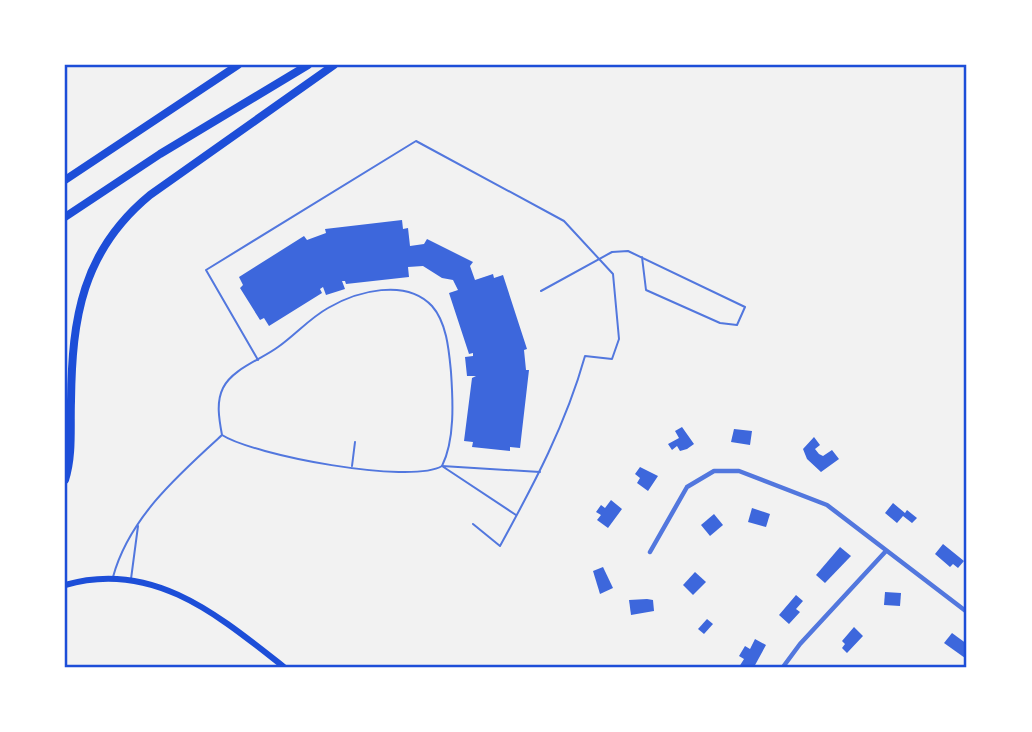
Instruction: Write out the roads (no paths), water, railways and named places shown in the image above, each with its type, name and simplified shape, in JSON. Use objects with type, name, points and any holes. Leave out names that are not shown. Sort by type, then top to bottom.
[{"type":"highway","points":[[65,180],[238,65]]},
{"type":"highway","points":[[65,217],[160,154],[309,65]]},
{"type":"highway","points":[[65,480],[70,447],[73,330],[87,277],[105,245],[127,217],[150,195],[334,65]]},
{"type":"main road","points":[[65,585],[113,578],[131,579],[166,588],[199,604],[284,667]]},
{"type":"street","points":[[650,552],[687,487],[702,475],[726,469],[758,478],[827,505],[967,612]]},
{"type":"street","points":[[783,667],[800,644],[886,551]]},
{"type":"lane","points":[[258,360],[206,270],[416,141],[564,221],[613,274],[620,339],[612,359],[584,356],[571,405],[540,472],[500,546],[473,524]]},
{"type":"lane","points":[[541,291],[612,252],[628,251],[642,257],[745,307],[737,325],[720,323],[646,290],[642,257]]},
{"type":"lane","points":[[383,290],[403,290],[421,298],[433,308],[449,351],[452,402],[446,459],[442,466],[434,471],[407,473],[352,467],[246,446],[222,435],[219,398],[224,385],[340,301],[383,290]]},
{"type":"lane","points":[[113,578],[125,542],[183,470],[222,435]]},
{"type":"lane","points":[[352,467],[355,442]]},
{"type":"lane","points":[[442,466],[540,472]]},
{"type":"lane","points":[[442,466],[517,516]]},
{"type":"lane","points":[[131,579],[138,525]]}]
